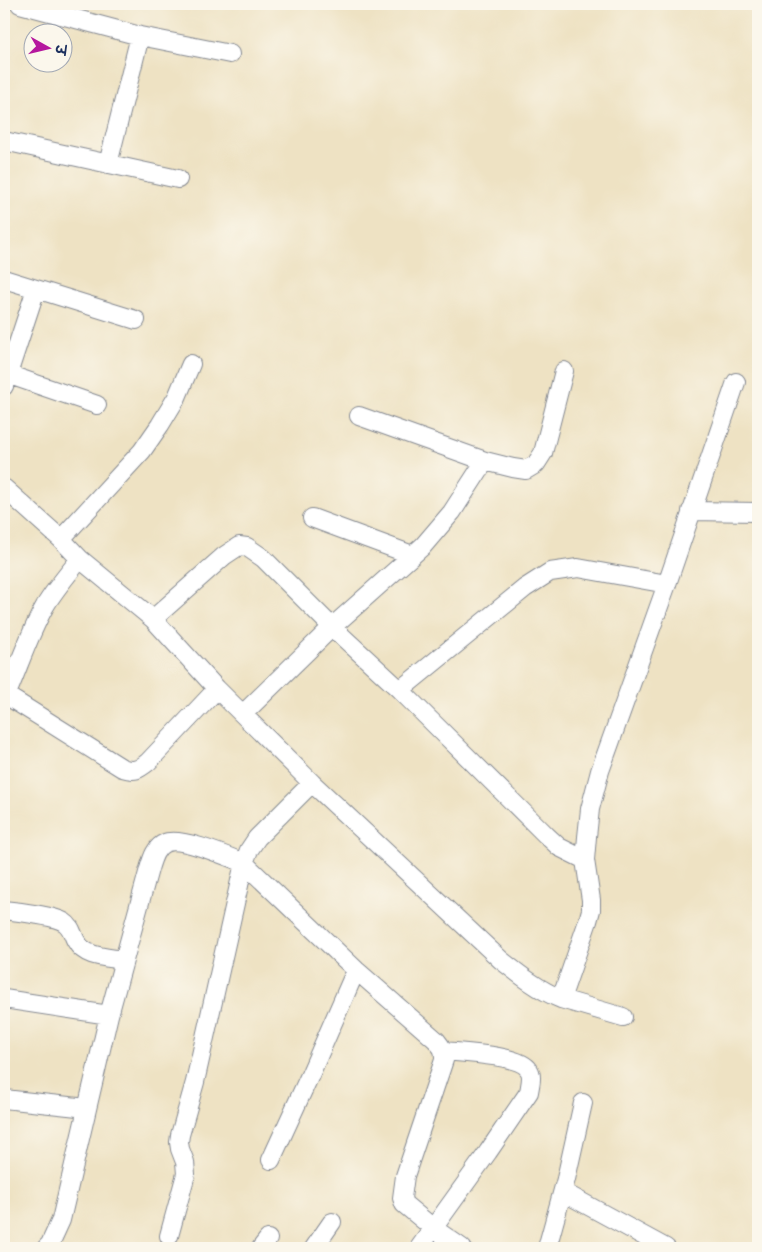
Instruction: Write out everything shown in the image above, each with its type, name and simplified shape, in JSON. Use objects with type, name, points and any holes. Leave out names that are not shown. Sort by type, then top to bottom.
[{"type":"street","points":[[20,4],[140,36],[230,54]]},
{"type":"street","points":[[108,164],[140,36]]},
{"type":"street","points":[[4,141],[178,179]]},
{"type":"street","points":[[4,279],[136,320]]},
{"type":"street","points":[[36,290],[5,378],[97,405]]},
{"type":"street","points":[[61,539],[142,451],[177,397],[191,364]]},
{"type":"street","points":[[359,416],[485,461],[526,470],[536,464],[543,453],[564,372]]},
{"type":"street","points":[[561,999],[591,910],[585,860],[590,810],[600,771],[736,382]]},
{"type":"street","points":[[243,714],[332,627],[423,546],[452,512],[485,461]]},
{"type":"street","points":[[4,488],[80,558],[153,619],[218,689],[312,783],[501,960],[521,976],[552,995],[622,1017]]},
{"type":"street","points":[[692,511],[758,512]]},
{"type":"street","points":[[312,518],[412,555]]},
{"type":"street","points":[[153,619],[224,556],[239,546],[247,547],[263,558],[546,835],[559,847],[585,860]]},
{"type":"street","points":[[80,558],[44,607],[5,695],[122,768],[140,770],[218,689]]},
{"type":"street","points":[[400,690],[525,588],[550,572],[578,568],[666,584]]},
{"type":"street","points":[[169,1236],[186,1174],[185,1162],[180,1149],[180,1135],[195,1082],[244,863],[249,850],[258,838],[312,783]]},
{"type":"street","points":[[46,1248],[50,1244],[61,1220],[109,1015],[149,868],[156,851],[166,842],[178,842],[224,854],[244,863],[356,970],[436,1040],[444,1051],[444,1060],[405,1176],[402,1198],[404,1204],[462,1248]]},
{"type":"street","points":[[4,910],[53,918],[63,922],[71,928],[79,946],[86,953],[124,960]]},
{"type":"street","points":[[271,1160],[356,970]]},
{"type":"street","points":[[4,998],[109,1015]]},
{"type":"street","points":[[419,1248],[529,1092],[531,1081],[530,1070],[523,1063],[510,1058],[444,1051]]},
{"type":"street","points":[[4,1099],[87,1108]]},
{"type":"street","points":[[546,1248],[563,1192],[584,1103]]},
{"type":"street","points":[[563,1192],[666,1248]]},
{"type":"street","points":[[314,1248],[332,1222]]}]
